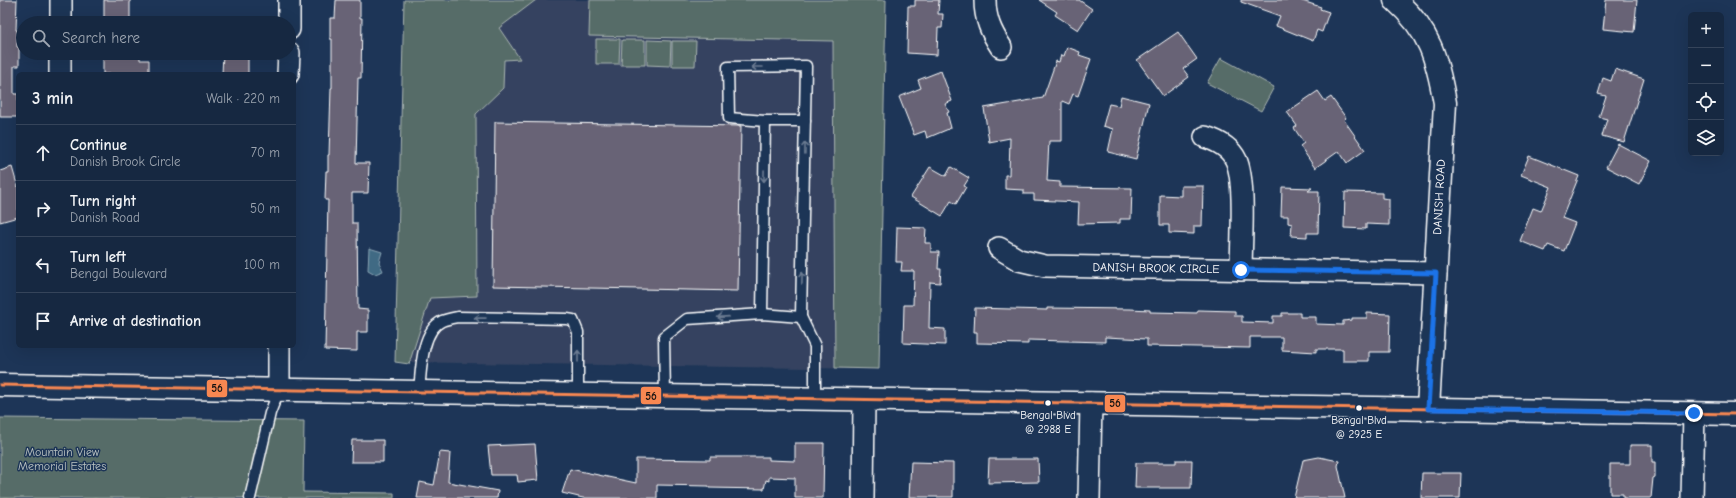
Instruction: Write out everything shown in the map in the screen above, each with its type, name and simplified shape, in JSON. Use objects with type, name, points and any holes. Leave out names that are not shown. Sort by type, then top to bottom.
[{"type":"main road","name":"DANISH ROAD","points":[[1395,0],[1410,13],[1423,30],[1432,50],[1440,75],[1445,102],[1428,409]]},
{"type":"main road","points":[[0,385],[1736,414]]},
{"type":"street","points":[[60,16],[61,0]]},
{"type":"street","points":[[289,16],[290,0]]},
{"type":"street","points":[[985,0],[985,8],[990,31],[1002,47]]},
{"type":"street","points":[[60,60],[60,72]]},
{"type":"street","points":[[288,72],[289,60]]},
{"type":"street","points":[[1205,137],[1222,142],[1236,159],[1241,180],[1241,270]]},
{"type":"street","name":"DANISH BROOK CIRCLE","points":[[999,248],[1019,260],[1045,266],[1436,273]]},
{"type":"street","points":[[279,390],[280,348]]},
{"type":"street","points":[[863,498],[864,400]]},
{"type":"street","points":[[1089,498],[1091,403]]},
{"type":"street","points":[[1692,498],[1694,413]]},
{"type":"lane","points":[[805,121],[765,121],[729,118],[728,67],[806,66],[802,317],[815,346],[815,398]]},
{"type":"lane","points":[[762,314],[765,121]]},
{"type":"lane","points":[[665,396],[664,337],[687,319],[762,314],[802,317]]},
{"type":"lane","points":[[419,392],[423,355],[428,338],[434,327],[442,321],[451,318],[567,319],[573,320],[578,332],[578,395]]},
{"type":"lane","points":[[250,498],[270,413],[279,390]]},
{"type":"shaded area","points":[[404,0],[886,0],[879,369],[395,362]]},
{"type":"shaded area","points":[[369,248],[382,252],[379,262],[383,271],[375,274],[368,270]]},
{"type":"green space","points":[[404,0],[536,0],[499,28],[520,59],[504,60],[503,88],[476,114],[477,296],[430,298],[409,364],[395,362]]},
{"type":"green space","points":[[590,0],[886,0],[879,369],[835,368],[833,41],[589,36]]},
{"type":"green space","points":[[596,39],[620,39],[619,64],[596,64]]},
{"type":"green space","points":[[622,40],[645,40],[645,65],[621,65]]},
{"type":"green space","points":[[647,40],[671,41],[670,66],[647,65]]},
{"type":"green space","points":[[672,41],[696,41],[695,66],[672,66]]},
{"type":"green space","points":[[1221,58],[1274,87],[1261,111],[1207,83]]},
{"type":"green space","name":"Mountain View Memorial Estates","points":[[0,418],[304,421],[303,492],[394,493],[394,498],[0,498]]},
{"type":"building","points":[[0,0],[17,0],[16,60],[19,60],[19,66],[14,66],[16,117],[0,117]]},
{"type":"building","points":[[104,0],[130,0],[130,16],[104,16]]},
{"type":"building","points":[[336,0],[360,0],[360,18],[362,18],[361,78],[358,78],[356,163],[369,163],[368,193],[352,193],[352,223],[357,223],[358,309],[368,310],[368,332],[357,332],[357,351],[325,350],[328,200],[325,200],[332,88],[332,39],[330,39],[330,18],[335,18]]},
{"type":"building","points":[[915,0],[939,0],[938,14],[943,14],[942,28],[938,28],[937,55],[907,53],[908,6],[915,6]]},
{"type":"building","points":[[1039,0],[1079,0],[1092,9],[1078,30],[1055,15],[1057,12]]},
{"type":"building","points":[[1241,0],[1299,0],[1321,7],[1320,9],[1329,12],[1322,32],[1317,30],[1313,41],[1276,26],[1280,16],[1241,2]]},
{"type":"building","points":[[1606,0],[1637,0],[1634,32],[1603,29]]},
{"type":"building","points":[[1178,32],[1197,59],[1183,69],[1189,77],[1163,96],[1137,60]]},
{"type":"building","points":[[1067,47],[1080,52],[1079,55],[1091,59],[1078,96],[1073,94],[1069,104],[1062,101],[1062,141],[1049,141],[1047,181],[1060,182],[1060,187],[1132,188],[1131,219],[1120,219],[1120,223],[1078,224],[1079,202],[1034,200],[1034,194],[1024,194],[1024,190],[1005,189],[1005,175],[1009,175],[1010,138],[989,142],[984,108],[1043,98],[1056,61],[1059,62],[1061,55],[1064,56]]},
{"type":"building","points":[[103,60],[149,60],[149,72],[103,72]]},
{"type":"building","points":[[223,60],[248,60],[248,72],[222,72]]},
{"type":"building","points":[[1615,69],[1644,79],[1624,142],[1602,136],[1607,119],[1599,117],[1606,96],[1598,94],[1603,78],[1611,81]]},
{"type":"building","points":[[941,71],[952,101],[945,104],[949,112],[947,113],[951,128],[927,138],[925,131],[914,135],[899,97],[921,88],[918,80]]},
{"type":"building","points":[[1318,91],[1325,101],[1331,97],[1346,118],[1344,120],[1365,150],[1347,163],[1339,151],[1315,168],[1300,146],[1304,143],[1294,128],[1297,126],[1287,112]]},
{"type":"building","points":[[1121,96],[1149,103],[1136,159],[1108,152],[1113,129],[1103,126],[1109,104],[1119,106]]},
{"type":"building","points":[[495,122],[741,126],[738,291],[493,286]]},
{"type":"building","points":[[1618,144],[1651,161],[1639,184],[1606,167]]},
{"type":"building","points":[[1529,156],[1579,176],[1562,218],[1575,223],[1564,251],[1548,245],[1545,251],[1520,241],[1533,208],[1541,211],[1551,187],[1521,175]]},
{"type":"building","points":[[12,167],[16,181],[16,218],[0,222],[0,171]]},
{"type":"building","points":[[930,167],[946,176],[951,167],[969,178],[964,186],[966,187],[956,204],[951,201],[942,216],[911,197]]},
{"type":"building","points":[[1181,186],[1203,186],[1202,226],[1194,226],[1194,234],[1169,233],[1169,225],[1160,225],[1160,195],[1181,196]]},
{"type":"building","points":[[1282,187],[1312,188],[1308,191],[1319,191],[1318,233],[1307,233],[1307,237],[1291,236],[1292,224],[1288,223],[1288,216],[1281,216]]},
{"type":"building","points":[[1345,192],[1382,193],[1382,198],[1389,199],[1389,225],[1366,224],[1366,229],[1344,228]]},
{"type":"building","points":[[897,227],[926,228],[925,243],[931,243],[931,252],[939,252],[938,269],[941,269],[940,283],[930,282],[929,328],[945,329],[945,345],[903,343],[904,305],[913,305],[914,271],[901,271],[902,262],[896,262]]},
{"type":"building","points":[[975,308],[1047,310],[1047,308],[1130,309],[1150,310],[1150,312],[1197,313],[1198,310],[1235,311],[1235,316],[1242,316],[1242,322],[1273,323],[1273,316],[1282,316],[1282,313],[1300,313],[1300,317],[1316,317],[1316,324],[1343,325],[1343,321],[1352,320],[1352,318],[1367,318],[1367,313],[1390,314],[1389,352],[1369,352],[1369,361],[1343,361],[1343,349],[1316,349],[1316,352],[1282,350],[1282,337],[1250,337],[1250,348],[1147,346],[1147,339],[1105,337],[1105,342],[1028,340],[1028,344],[977,343],[977,332],[974,332]]},
{"type":"building","points":[[352,440],[383,440],[383,462],[351,462]]},
{"type":"building","points":[[795,443],[824,443],[823,498],[795,498],[795,478],[769,477],[769,481],[766,480],[764,489],[657,485],[657,498],[583,498],[562,493],[570,469],[636,483],[636,459],[710,460],[710,457],[769,457],[769,460],[795,461]]},
{"type":"building","points":[[535,444],[538,480],[518,482],[517,475],[491,475],[488,446]]},
{"type":"building","points":[[1630,445],[1652,445],[1652,462],[1655,462],[1655,477],[1653,478],[1651,498],[1623,498],[1623,494],[1610,494],[1610,464],[1630,464]]},
{"type":"building","points":[[440,452],[450,453],[448,482],[498,491],[497,498],[417,498],[420,482],[434,485]]},
{"type":"building","points":[[1319,457],[1339,461],[1338,466],[1345,498],[1294,498],[1303,460]]},
{"type":"building","points":[[989,459],[1038,459],[1039,482],[988,483]]},
{"type":"building","points":[[1176,460],[1192,460],[1191,488],[1135,488],[1136,463],[1176,463]]},
{"type":"building","points":[[911,462],[953,463],[953,497],[909,497]]},
{"type":"building","points":[[1422,473],[1461,473],[1460,498],[1421,498]]},
{"type":"transit line","name":"56","points":[[0,385],[1736,414]]},
{"type":"place","name":"Bengal Blvd @ 2988 E","points":[[1048,403]]},
{"type":"place","name":"Bengal Blvd @ 2925 E","points":[[1359,408]]},
{"type":"route","points":[[1241,270],[1436,273],[1428,409],[1694,413]]}]
